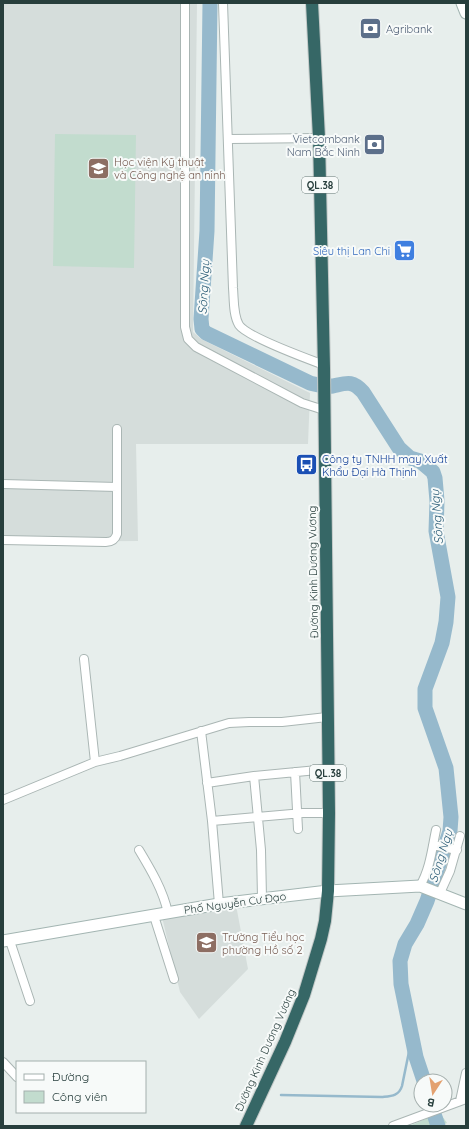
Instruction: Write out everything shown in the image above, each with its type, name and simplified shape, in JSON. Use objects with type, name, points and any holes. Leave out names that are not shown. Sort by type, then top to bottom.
[{"type":"highway","name":"Đường Kinh Dương Vương","points":[[246,1126],[285,1042],[304,995],[322,933],[328,890],[329,813],[324,366],[319,138],[312,3]]},
{"type":"street","points":[[185,3],[185,327],[188,339],[196,347],[302,403],[324,407]]},
{"type":"street","points":[[223,3],[229,139],[233,288],[237,320],[244,330],[253,335],[282,349],[324,366]]},
{"type":"street","points":[[462,3],[466,13]]},
{"type":"street","points":[[229,139],[319,138]]},
{"type":"street","points":[[3,540],[111,542],[115,539],[117,534],[117,429]]},
{"type":"street","points":[[3,484],[117,486]]},
{"type":"street","points":[[84,659],[95,762]]},
{"type":"street","points":[[3,800],[95,762],[120,756],[229,723],[282,722],[327,717]]},
{"type":"street","points":[[200,732],[212,821],[219,904]]},
{"type":"street","points":[[207,783],[254,776],[328,769]]},
{"type":"street","points":[[295,772],[298,829]]},
{"type":"street","points":[[254,776],[261,850],[262,898]]},
{"type":"street","points":[[212,821],[329,813]]},
{"type":"street","points":[[420,886],[425,877],[436,830]]},
{"type":"street","points":[[440,893],[450,871],[460,836]]},
{"type":"street","points":[[433,845],[457,849]]},
{"type":"street","points":[[139,850],[165,898],[168,913]]},
{"type":"street","name":"Phố Nguyễn Cư Đạo","points":[[6,941],[219,904],[328,890],[420,886],[466,904]]},
{"type":"street","points":[[154,916],[174,979]]},
{"type":"street","points":[[6,941],[30,1001]]},
{"type":"street","points":[[3,1062],[16,1075]]},
{"type":"street","points":[[393,1126],[463,1100],[466,1073]]},
{"type":"shaded area","name":"Học viện Kỹ thuật và Công nghệ an ninh","points":[[3,3],[197,3],[193,332],[201,339],[310,393],[308,444],[136,444],[138,541],[3,542]]},
{"type":"shaded area","name":"Trường Tiểu học phường Hồ số 2","points":[[236,905],[248,969],[199,1019],[180,992],[162,917]]},
{"type":"green space","points":[[55,134],[136,135],[134,268],[53,266]]},
{"type":"green space","points":[[440,1113],[447,1123],[440,1126],[409,1126]]},
{"type":"waterway","name":"Sông Ngụ","points":[[210,3],[207,231],[201,319],[202,329],[206,333],[310,383],[322,386],[333,386],[349,383],[356,386],[363,392],[399,448],[410,458],[420,461],[433,472],[435,478],[437,501],[436,531],[448,597],[446,622],[442,643],[425,689],[425,708],[446,768],[451,817],[450,831],[427,901],[417,924],[405,944],[400,961],[401,984],[416,1057],[421,1073]]},
{"type":"waterway","points":[[281,1095],[382,1097],[397,1094],[402,1086],[412,1037]]},
{"type":"waterway","name":"Sông Ngụ","points":[[434,1113],[438,1126]]},
{"type":"place","name":"Agribank","points":[[371,29]]},
{"type":"place","name":"Vietcombank Nam Bắc Ninh","points":[[375,145]]},
{"type":"place","name":"Học viện Kỹ thuật và Công nghệ an ninh","points":[[99,168]]},
{"type":"place","name":"Siêu thị Lan Chi","points":[[405,251]]},
{"type":"place","name":"Công ty TNHH may Xuất Khẩu Đại Hà Thịnh","points":[[306,465]]},
{"type":"place","name":"Trường Tiểu học phường Hồ số 2","points":[[206,943]]}]
